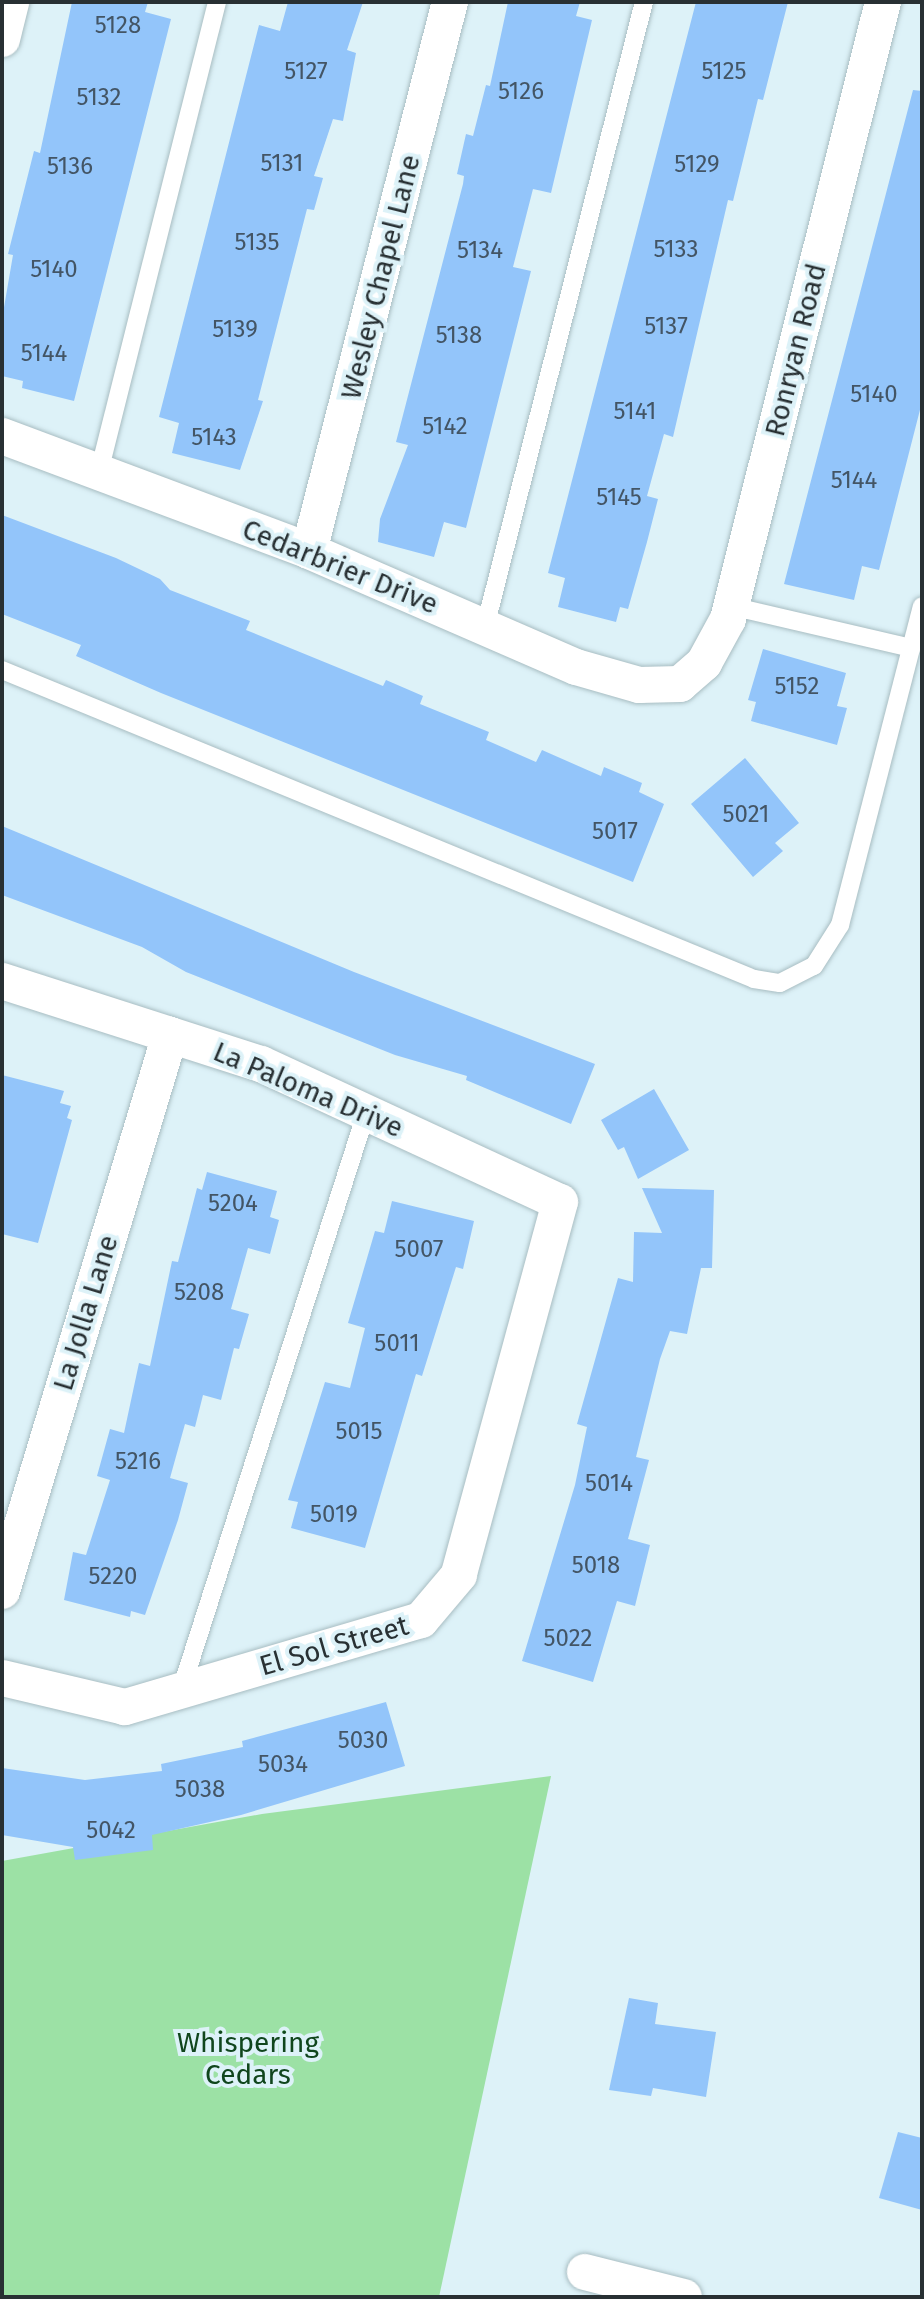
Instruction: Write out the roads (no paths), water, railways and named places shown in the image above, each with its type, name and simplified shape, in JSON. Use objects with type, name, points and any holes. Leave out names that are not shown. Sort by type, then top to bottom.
[{"type":"street","points":[[2,39],[11,2]]},
{"type":"street","name":"Wesley Chapel Lane","points":[[309,551],[450,2]]},
{"type":"street","name":"Ronryan Road","points":[[680,684],[718,643],[731,606],[883,2]]},
{"type":"street","name":"Cedarbrier Drive","points":[[2,436],[309,551],[610,679],[680,684]]},
{"type":"street","name":"La Paloma Drive","points":[[2,981],[261,1064],[560,1202]]},
{"type":"street","name":"La Jolla Lane","points":[[2,1591],[170,1035]]},
{"type":"street","name":"El Sol Street","points":[[2,1678],[125,1707],[421,1620],[459,1575],[560,1202]]},
{"type":"street","points":[[585,2272],[684,2297]]},
{"type":"lane","points":[[99,472],[217,2]]},
{"type":"lane","points":[[485,627],[644,2]]},
{"type":"lane","points":[[731,606],[911,648]]},
{"type":"lane","points":[[2,670],[754,979],[780,983],[814,966],[840,925],[922,606]]},
{"type":"lane","points":[[181,1690],[366,1113]]},
{"type":"park label","name":"Whispering Cedars","points":[[248,2059]]}]
